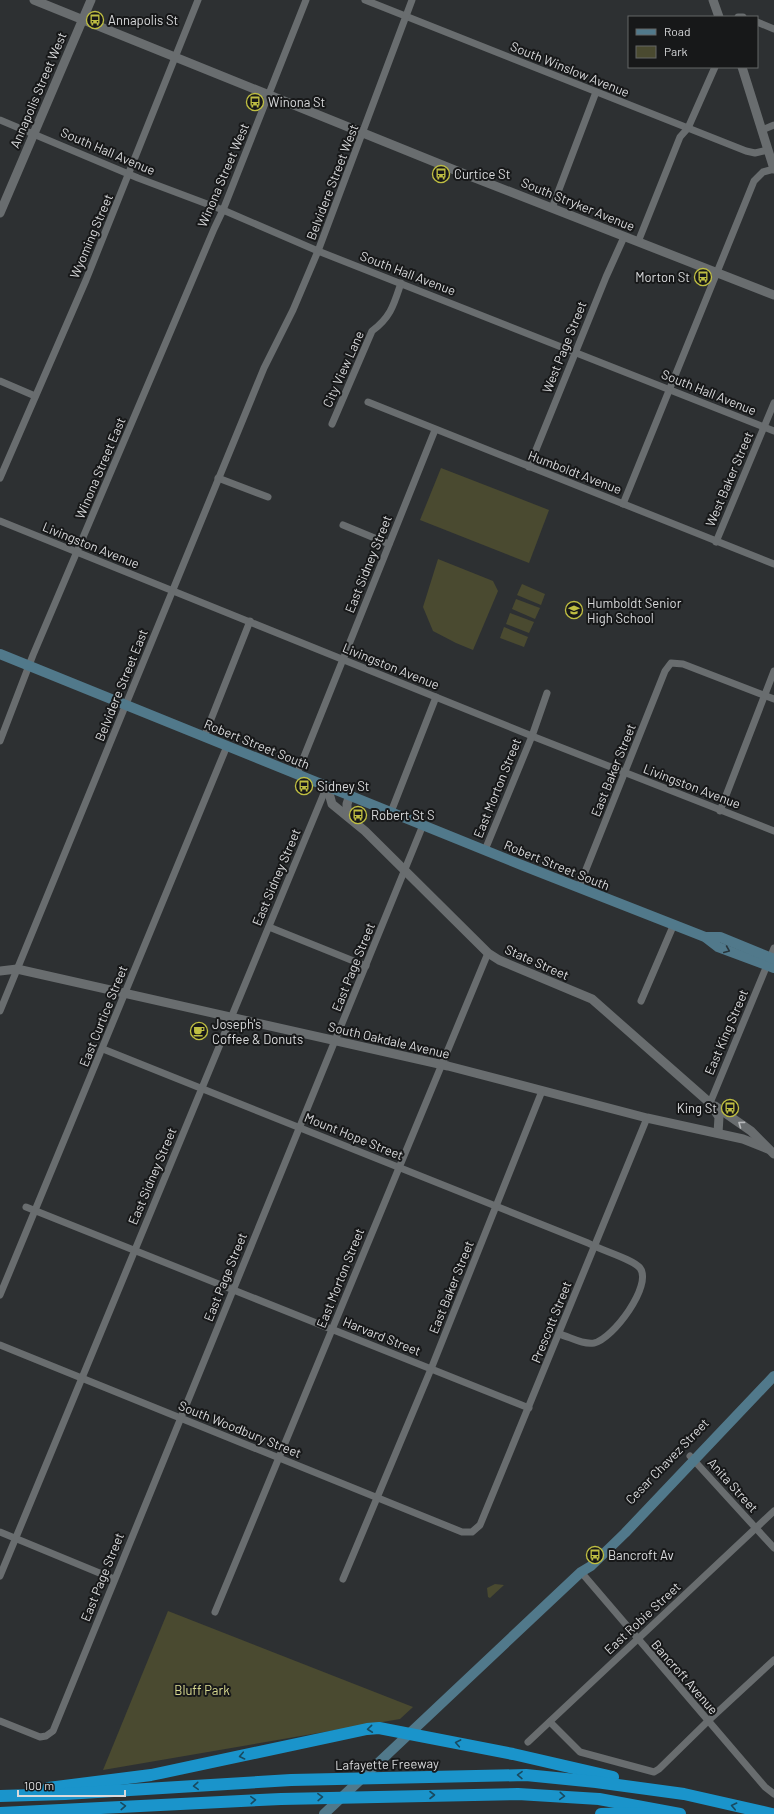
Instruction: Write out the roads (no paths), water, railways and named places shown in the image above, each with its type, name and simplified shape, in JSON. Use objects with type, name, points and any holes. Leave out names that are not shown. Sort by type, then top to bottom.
[{"type":"highway","points":[[0,1795],[151,1775],[367,1729],[384,1729],[408,1733],[520,1756],[684,1794]]},
{"type":"highway","name":"Lafayette Freeway","points":[[0,1795],[65,1794],[291,1780],[499,1775],[550,1776],[684,1794],[772,1814]]},
{"type":"highway","points":[[0,1813],[281,1798],[393,1795],[547,1795],[613,1801],[680,1814]]},
{"type":"highway","points":[[601,1814],[657,1814]]},
{"type":"main road","name":"Robert Street South","points":[[0,654],[350,796],[705,936],[715,945],[752,956],[774,954]]},
{"type":"main road","points":[[752,956],[771,971]]},
{"type":"main road","name":"Cesar Chavez Street","points":[[324,1814],[408,1733],[581,1572],[591,1566],[625,1533],[774,1370]]},
{"type":"main road","name":"Cesar Chavez Street","points":[[692,1458],[774,1376]]},
{"type":"street","name":"South Stryker Avenue","points":[[34,0],[774,296]]},
{"type":"street","name":"Annapolis Street West","points":[[0,213],[91,0]]},
{"type":"street","name":"Wyoming Street","points":[[0,478],[130,174],[198,0]]},
{"type":"street","name":"Winona Street West","points":[[177,315],[223,210],[270,95],[306,0]]},
{"type":"street","name":"South Winslow Avenue","points":[[365,0],[746,151],[755,153],[768,150]]},
{"type":"street","name":"Belvidere Street West","points":[[264,368],[293,310],[318,251],[412,0]]},
{"type":"street","points":[[713,0],[719,16]]},
{"type":"street","points":[[758,22],[774,29]]},
{"type":"street","points":[[638,242],[680,137],[688,128],[715,68]]},
{"type":"street","points":[[623,504],[754,181],[763,172],[774,169],[742,68]]},
{"type":"street","points":[[552,208],[596,92]]},
{"type":"street","name":"South Hall Avenue","points":[[0,120],[130,174],[223,210],[318,251],[774,431]]},
{"type":"street","points":[[762,130],[774,125]]},
{"type":"street","name":"West Page Street","points":[[529,467],[624,237]]},
{"type":"street","name":"City View Lane","points":[[332,424],[372,331],[384,322],[390,314],[401,283]]},
{"type":"street","name":"Winona Street East","points":[[0,742],[29,666],[177,315]]},
{"type":"street","name":"Belvidere Street East","points":[[0,1011],[264,368]]},
{"type":"street","points":[[0,380],[35,396]]},
{"type":"street","name":"Humboldt Avenue","points":[[368,402],[774,564]]},
{"type":"street","name":"West Baker Street","points":[[716,542],[774,403]]},
{"type":"street","name":"East Sidney Street","points":[[297,774],[435,430]]},
{"type":"street","points":[[218,478],[268,497]]},
{"type":"street","name":"Livingston Avenue","points":[[0,521],[532,736],[720,811],[774,830]]},
{"type":"street","points":[[343,525],[389,544]]},
{"type":"street","points":[[204,737],[250,621]]},
{"type":"street","name":"East Baker Street","points":[[579,887],[626,773],[665,671],[671,663],[683,664],[764,695]]},
{"type":"street","points":[[720,811],[774,671]]},
{"type":"street","name":"East Morton Street","points":[[485,850],[532,736],[547,693]]},
{"type":"street","points":[[764,695],[774,700]]},
{"type":"street","points":[[391,812],[436,697]]},
{"type":"street","name":"East Curtice Street","points":[[0,1295],[126,994],[144,945],[227,746]]},
{"type":"street","name":"East Sidney Street","points":[[0,1576],[327,786]]},
{"type":"street","name":"State Street","points":[[327,786],[332,804],[338,810],[347,814],[365,831],[488,953],[499,960],[592,1000],[710,1103],[751,1131],[771,1152]]},
{"type":"street","points":[[347,814],[347,804],[350,796]]},
{"type":"street","name":"East Page Street","points":[[0,1721],[40,1737],[46,1736],[52,1731],[336,1041],[423,825]]},
{"type":"street","points":[[641,1001],[674,924]]},
{"type":"street","points":[[268,927],[366,966]]},
{"type":"street","name":"East Morton Street","points":[[215,1612],[488,953]]},
{"type":"street","name":"South Oakdale Avenue","points":[[0,971],[17,969],[441,1065],[647,1118],[750,1141],[771,1152]]},
{"type":"street","name":"East King Street","points":[[710,1103],[771,971]]},
{"type":"street","name":"Mount Hope Street","points":[[103,1049],[300,1127],[638,1266],[643,1275],[642,1286],[620,1324],[598,1342],[586,1343],[559,1334]]},
{"type":"street","name":"East Baker Street","points":[[343,1579],[431,1369],[497,1207],[542,1091]]},
{"type":"street","name":"State Street","points":[[710,1103],[719,1117],[718,1133]]},
{"type":"street","name":"Prescott Street","points":[[472,1532],[480,1525],[595,1248],[647,1118]]},
{"type":"street","name":"Harvard Street","points":[[26,1207],[529,1408]]},
{"type":"street","name":"South Woodbury Street","points":[[0,1345],[376,1498],[462,1532],[472,1532]]},
{"type":"street","name":"Anita Street","points":[[692,1458],[774,1548]]},
{"type":"street","name":"East Robie Street","points":[[528,1742],[774,1511]]},
{"type":"street","points":[[0,1532],[114,1579]]},
{"type":"street","name":"Bancroft Avenue","points":[[581,1572],[765,1787],[774,1794]]},
{"type":"street","points":[[550,1722],[580,1752],[654,1772],[659,1769],[774,1660]]},
{"type":"place","name":"Annapolis St","points":[[95,20]]},
{"type":"place","name":"Winona St","points":[[255,102]]},
{"type":"place","name":"Curtice St","points":[[441,174]]},
{"type":"place","name":"Morton St","points":[[703,277]]},
{"type":"place","name":"Humboldt Senior High School","points":[[574,610]]},
{"type":"place","name":"Sidney St","points":[[304,786]]},
{"type":"place","name":"Robert St S","points":[[358,815]]},
{"type":"place","name":"Joseph's Coffee & Donuts","points":[[199,1031]]},
{"type":"place","name":"King St","points":[[730,1108]]},
{"type":"place","name":"Bancroft Av","points":[[595,1555]]},
{"type":"park label","name":"Bluff Park","points":[[202,1690]]}]
